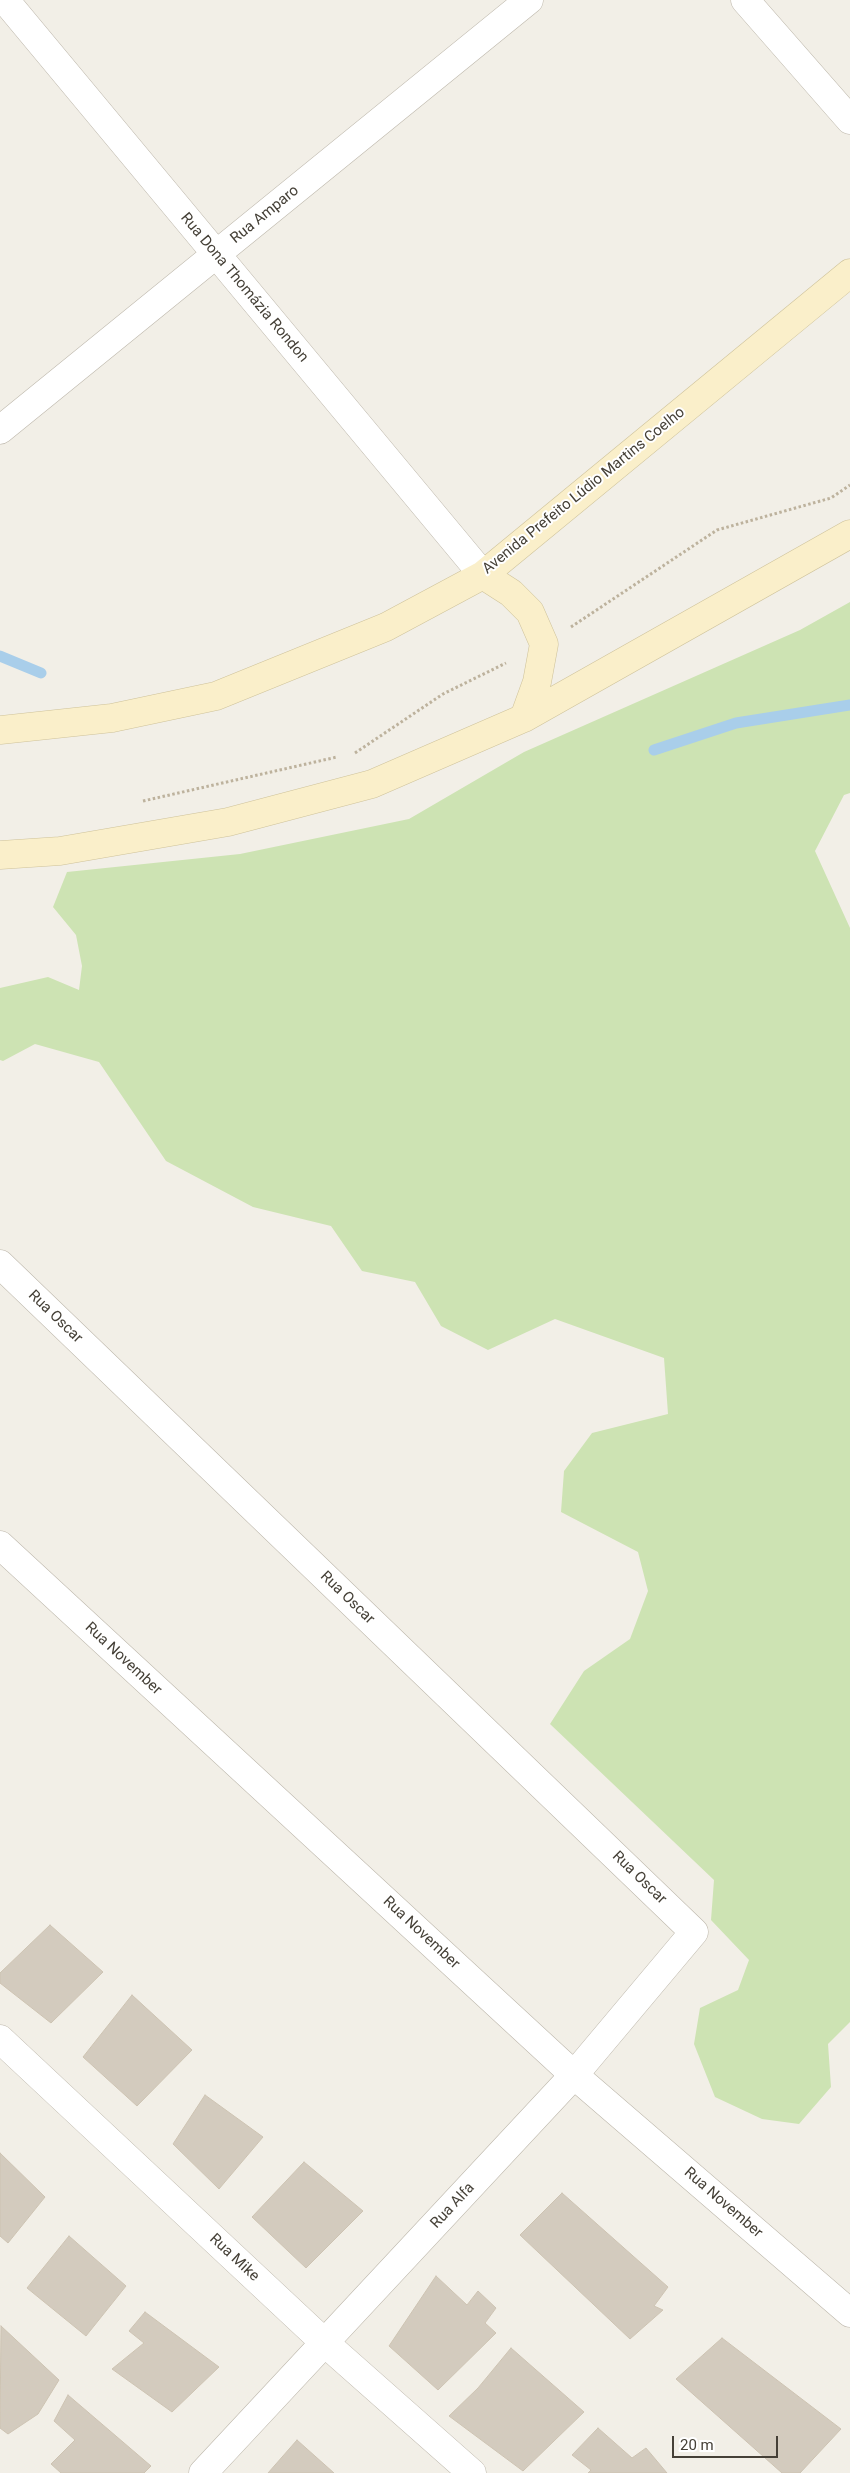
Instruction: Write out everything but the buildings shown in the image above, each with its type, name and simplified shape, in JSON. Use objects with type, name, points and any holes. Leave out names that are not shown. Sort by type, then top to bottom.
[{"type":"main road","name":"Avenida Prefeito Lúdio Martins Coelho","points":[[0,730],[112,718],[216,696],[386,627],[483,575],[850,273]]},
{"type":"main road","points":[[0,855],[60,850],[228,822],[372,784],[524,718],[850,534]]},
{"type":"main road","points":[[483,575],[511,593],[530,612],[544,644],[537,682],[524,718]]},
{"type":"street","name":"Rua Dona Thomázia Rondon","points":[[5,0],[483,575]]},
{"type":"street","name":"Rua Amparo","points":[[0,430],[529,0]]},
{"type":"street","points":[[745,0],[850,120]]},
{"type":"street","name":"Rua Oscar","points":[[0,1264],[694,1932]]},
{"type":"street","name":"Rua November","points":[[0,1545],[574,2076],[850,2313]]},
{"type":"street","name":"Rua Alfa","points":[[203,2473],[574,2076],[694,1932]]},
{"type":"street","name":"Rua Mike","points":[[0,2039],[324,2343],[472,2473]]},
{"type":"path","points":[[135,803],[356,753],[443,694],[544,644],[717,530],[830,498],[850,485]]},
{"type":"green space","points":[[850,602],[850,793],[844,795],[815,851],[850,928],[850,2022],[828,2044],[831,2087],[799,2124],[762,2119],[715,2097],[694,2044],[700,2008],[738,1990],[749,1960],[711,1920],[714,1880],[550,1724],[584,1671],[630,1639],[648,1591],[638,1552],[561,1512],[564,1471],[592,1433],[668,1414],[664,1358],[555,1319],[488,1350],[441,1326],[415,1282],[362,1271],[331,1226],[253,1207],[166,1161],[99,1062],[35,1044],[3,1061],[0,1060],[0,988],[48,977],[79,990],[82,966],[76,935],[53,907],[67,872],[240,854],[409,819],[524,752],[800,630]]},
{"type":"waterway","points":[[0,656],[41,673]]},
{"type":"waterway","points":[[654,750],[736,723],[850,705]]}]
